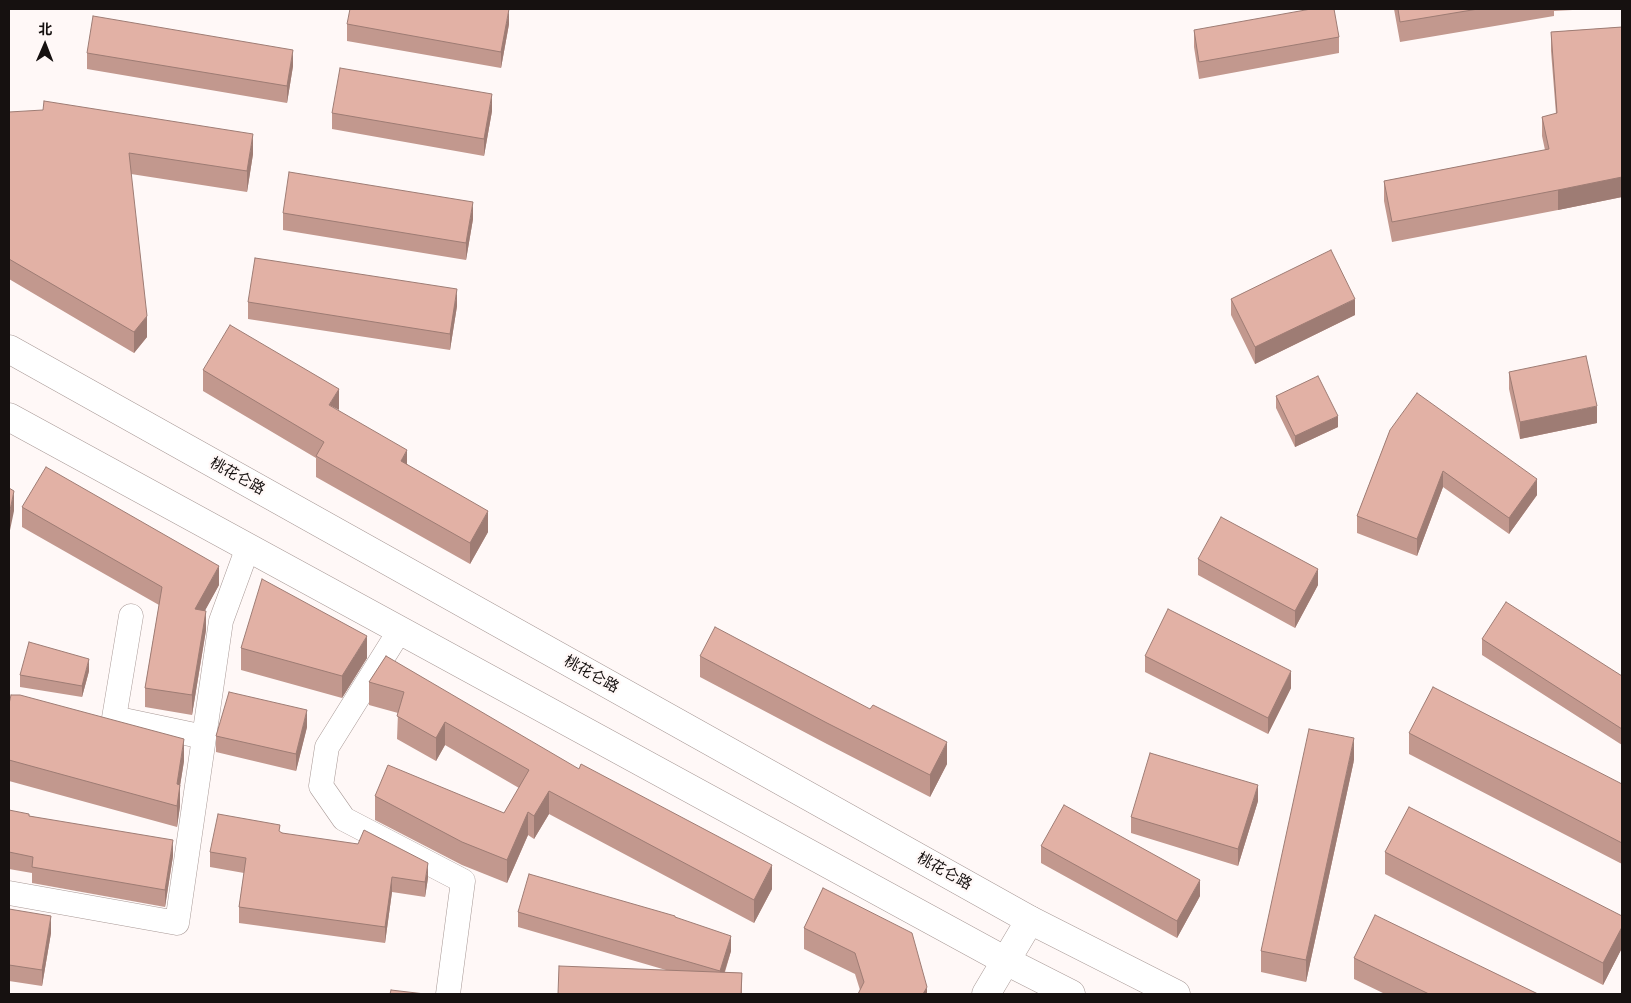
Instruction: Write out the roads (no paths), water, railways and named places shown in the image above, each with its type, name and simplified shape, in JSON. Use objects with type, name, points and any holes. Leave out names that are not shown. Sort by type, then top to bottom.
[{"type":"main road","name":"桃花仑路","points":[[9,349],[1030,920],[1176,994]]},
{"type":"main road","points":[[9,417],[1006,962],[1071,994]]},
{"type":"main road","points":[[986,994],[1030,920]]},
{"type":"street","points":[[9,893],[176,923],[221,621],[248,548]]},
{"type":"street","points":[[131,616],[114,718],[204,736]]},
{"type":"street","points":[[400,630],[327,747],[321,786],[344,819],[463,880],[448,994]]}]
